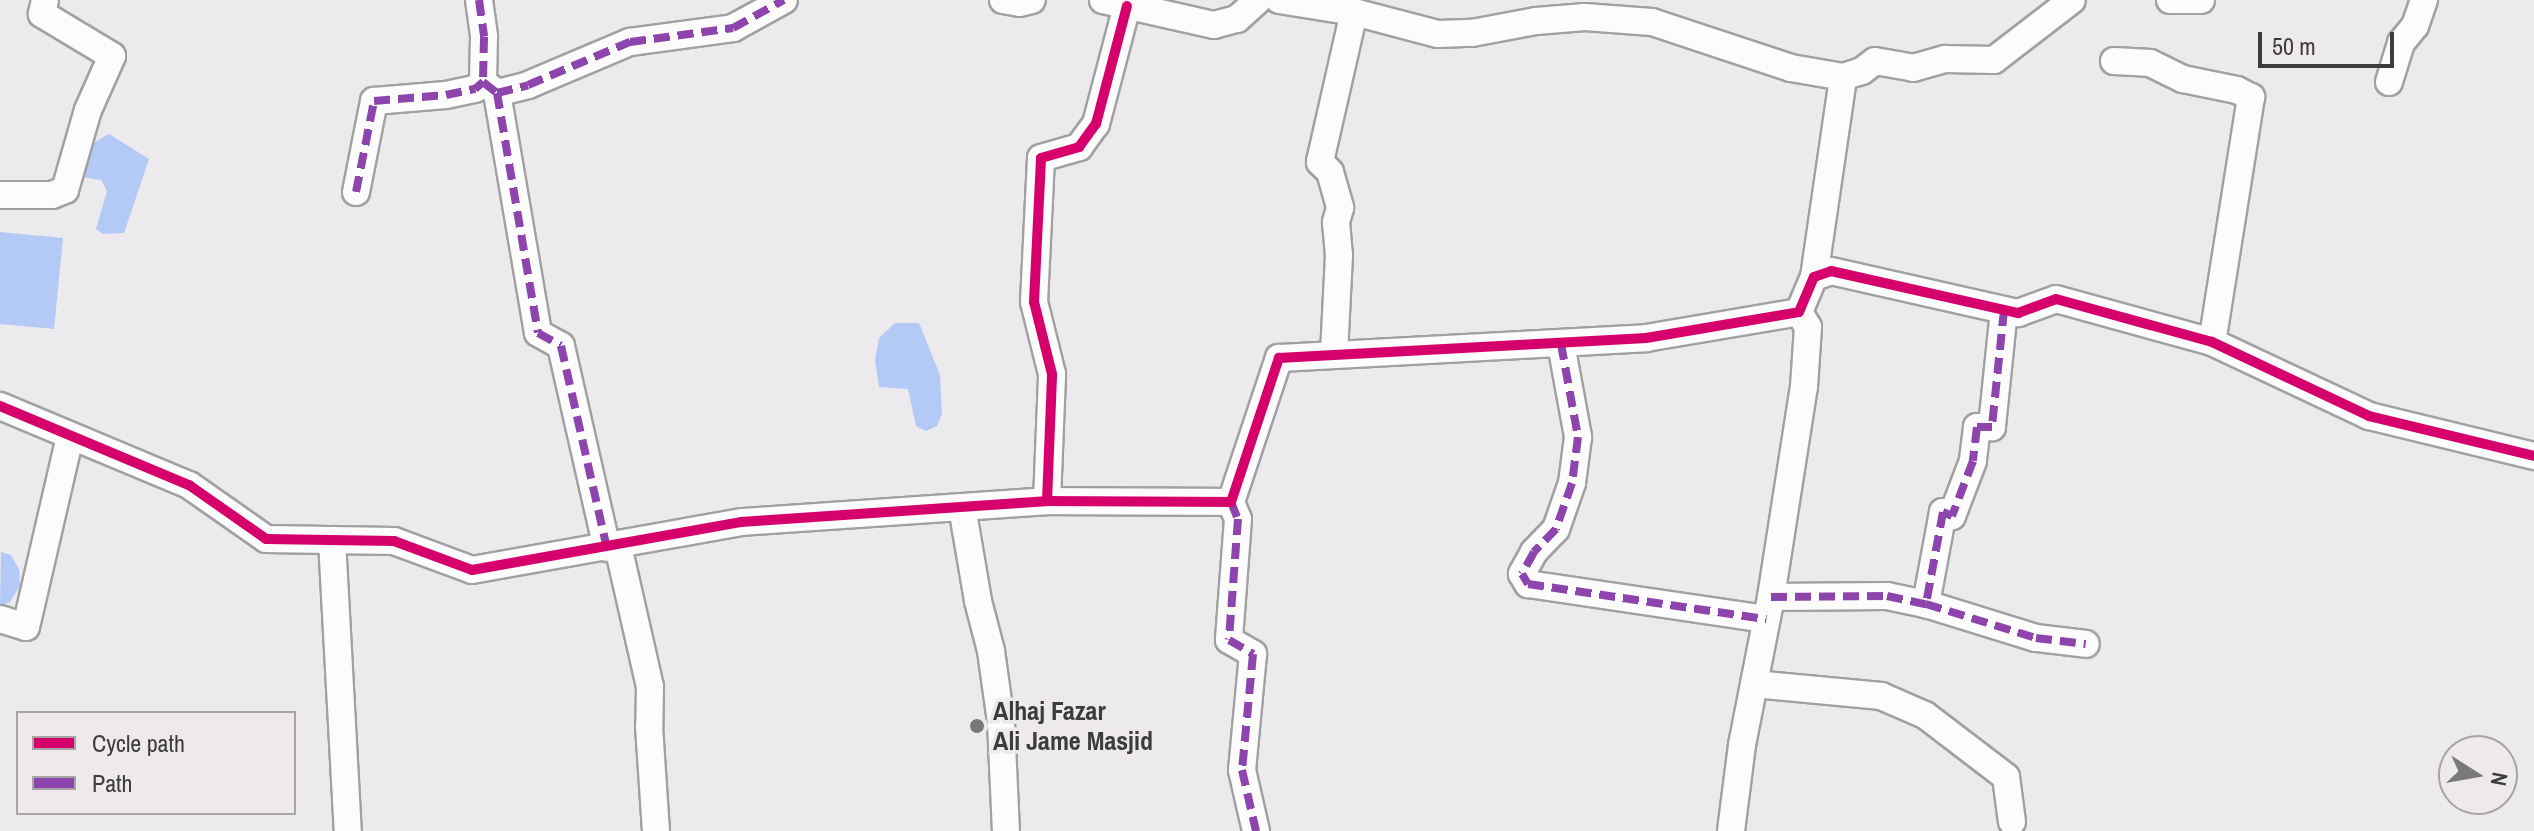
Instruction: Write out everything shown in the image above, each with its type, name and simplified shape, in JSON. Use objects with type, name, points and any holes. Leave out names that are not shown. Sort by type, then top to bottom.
[{"type":"street","points":[[0,195],[52,195],[65,190],[88,110],[112,56],[42,14],[45,0]]},
{"type":"street","points":[[479,0],[490,87],[538,333],[561,346],[650,687],[649,726],[656,831]]},
{"type":"street","points":[[356,192],[374,101],[528,85],[630,42],[733,28],[784,0]]},
{"type":"street","points":[[1003,0],[1020,3],[1032,0]]},
{"type":"street","points":[[1047,501],[1052,374],[1034,302],[1041,158],[1079,147],[1096,124],[1115,3],[1214,25],[1237,19],[1258,0]]},
{"type":"street","points":[[1279,0],[1354,12],[1438,34],[1472,33],[1536,21],[1585,17],[1636,20],[1677,29],[1791,68],[1843,77],[1862,71],[1875,61],[1913,68],[1945,59],[1994,60],[2072,0]]},
{"type":"street","points":[[2170,0],[2201,0]]},
{"type":"street","points":[[2389,82],[2401,43],[2415,26],[2424,0]]},
{"type":"street","points":[[1334,355],[1339,255],[1336,222],[1340,208],[1330,172],[1320,162],[1354,12]]},
{"type":"street","points":[[2114,61],[2150,63],[2183,79],[2237,90],[2251,97],[2212,342]]},
{"type":"street","points":[[1799,312],[1814,277],[1843,77]]},
{"type":"street","points":[[1814,277],[1831,271],[2018,313],[2056,299],[2212,342],[2369,416],[2534,456]]},
{"type":"street","points":[[1926,604],[1943,512],[1952,516],[1973,461],[1977,427],[1992,427],[2004,310]]},
{"type":"street","points":[[1256,831],[1242,770],[1253,654],[1229,640],[1238,519],[1231,502],[1279,358],[1646,338],[1799,312]]},
{"type":"street","points":[[1731,831],[1809,348],[1808,327],[1799,312]]},
{"type":"street","points":[[1561,344],[1578,437],[1572,483],[1556,529],[1534,552],[1522,574],[1528,584],[1769,608],[1887,596],[1926,604],[2036,638],[2086,644]]},
{"type":"street","points":[[0,406],[189,485],[266,539],[394,541],[472,570],[742,522],[1047,501],[1231,502]]},
{"type":"street","points":[[0,619],[26,627],[70,437]]},
{"type":"street","points":[[962,507],[978,601],[991,651],[1001,722],[1006,831]]},
{"type":"street","points":[[332,540],[348,831]]},
{"type":"street","points":[[1754,684],[1881,696],[1925,715],[2006,777],[2012,822]]},
{"type":"water","points":[[109,134],[149,159],[124,233],[103,234],[96,229],[107,191],[101,180],[82,177],[83,149]]},
{"type":"water","points":[[0,232],[63,238],[54,329],[0,324]]},
{"type":"water","points":[[895,323],[919,323],[940,375],[942,414],[937,426],[926,431],[916,426],[908,389],[879,387],[875,360],[879,338]]},
{"type":"water","points":[[1,552],[11,555],[19,569],[20,586],[10,602],[0,606]]},
{"type":"marked path","points":[[479,0],[484,37],[483,82],[497,93],[538,333],[561,346],[607,548]]},
{"type":"marked path","points":[[497,93],[528,85],[630,42],[733,28],[784,0]]},
{"type":"marked path","points":[[356,192],[374,101],[446,95],[475,89],[483,82]]},
{"type":"marked path","points":[[2004,310],[1992,427],[1977,427],[1973,461],[1952,516],[1943,512],[1926,604],[2036,638],[2086,644]]},
{"type":"marked path","points":[[1561,344],[1578,437],[1572,483],[1556,529],[1534,552],[1522,574],[1528,584],[1766,619]]},
{"type":"marked path","points":[[1231,502],[1238,519],[1229,640],[1253,654],[1242,770],[1256,831]]},
{"type":"marked path","points":[[1771,597],[1887,596],[1926,604]]},
{"type":"cycle path","points":[[0,406],[189,485],[266,539],[394,541],[472,570],[742,522],[1047,501],[1052,374],[1034,302],[1041,158],[1079,147],[1096,124],[1127,6]]},
{"type":"cycle path","points":[[1047,501],[1231,502],[1279,358],[1646,338],[1799,312],[1814,277],[1831,271],[2018,313],[2056,299],[2212,342],[2369,416],[2534,456]]},
{"type":"place","name":"Alhaj Fazar Ali Jame Masjid","points":[[977,726]]}]
